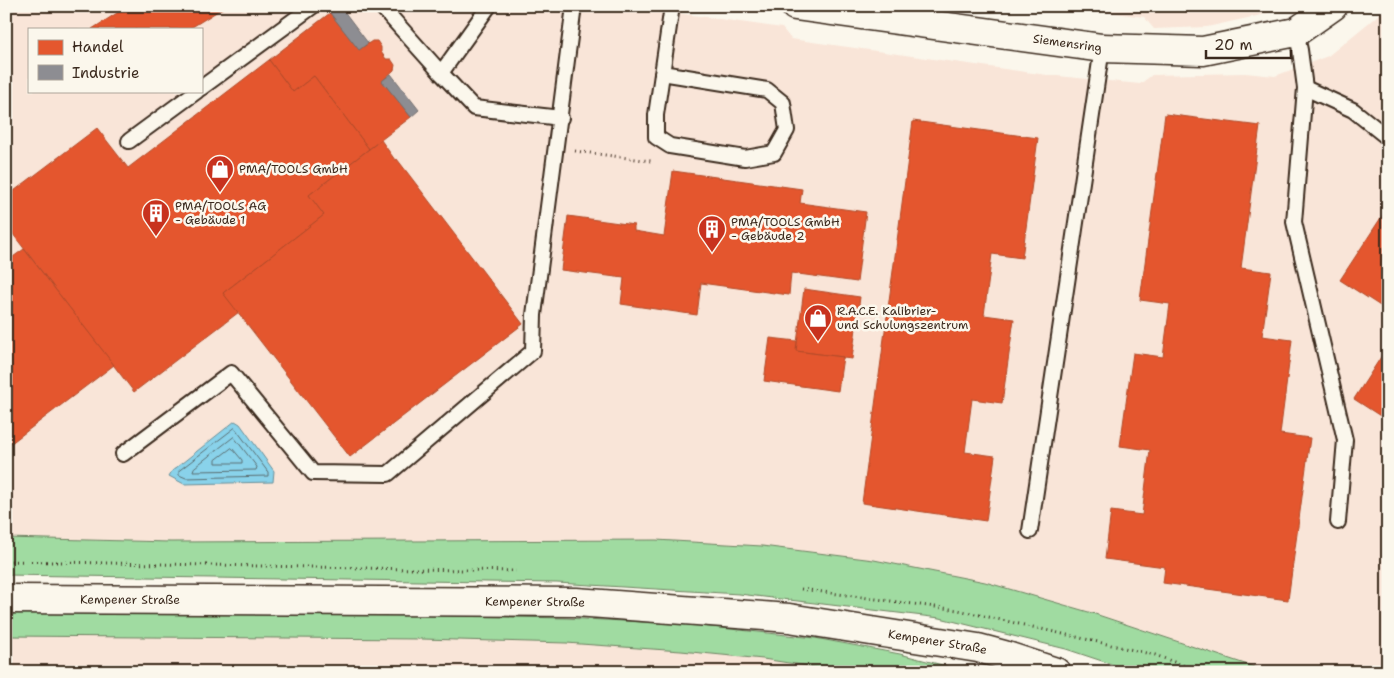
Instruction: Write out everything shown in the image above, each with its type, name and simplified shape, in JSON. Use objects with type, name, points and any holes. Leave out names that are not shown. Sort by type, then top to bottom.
[{"type":"main road","name":"Siemensring","points":[[795,6],[1102,48],[1204,51],[1296,32],[1333,6]]},
{"type":"main road","name":"Kempener Straße","points":[[6,599],[576,602],[790,618],[978,648],[1056,672]]},
{"type":"lane","points":[[202,87],[313,6]]},
{"type":"lane","points":[[381,6],[474,108],[561,118]]},
{"type":"lane","points":[[441,73],[489,6]]},
{"type":"lane","points":[[123,454],[231,373],[313,473],[388,474],[533,350],[534,315],[574,6]]},
{"type":"lane","points":[[662,73],[767,90],[783,103],[787,130],[774,153],[745,158],[670,146],[656,137],[656,115],[662,73],[672,6]]},
{"type":"lane","points":[[1296,32],[1306,88],[1294,222],[1345,440],[1338,522]]},
{"type":"lane","points":[[1030,530],[1102,48]]},
{"type":"lane","points":[[1306,88],[1353,110],[1388,138]]},
{"type":"lane","points":[[129,141],[196,92]]},
{"type":"path","points":[[556,148],[667,163],[670,146]]},
{"type":"shaded area","points":[[6,6],[629,6],[782,28],[791,39],[1047,75],[1140,84],[1152,75],[1245,73],[1275,76],[1328,56],[1388,7],[1388,672],[1269,672],[1092,613],[985,582],[874,560],[762,546],[656,540],[170,542],[6,538]]},
{"type":"shaded area","points":[[1063,6],[1287,6],[1261,15],[1207,27],[1154,29],[1144,17]]},
{"type":"shaded area","points":[[6,636],[423,639],[566,643],[763,659],[847,672],[6,672]]},
{"type":"green space","points":[[6,538],[170,542],[656,540],[762,546],[874,560],[985,582],[1092,613],[1269,672],[1135,672],[1066,649],[940,618],[739,594],[557,583],[6,575]]},
{"type":"green space","points":[[6,610],[565,618],[683,624],[815,638],[900,654],[969,672],[847,672],[763,659],[566,643],[422,639],[6,636]]},
{"type":"water","points":[[235,421],[240,424],[274,471],[273,482],[184,484],[169,476],[172,471]]},
{"type":"building: Handel","points":[[128,6],[226,6],[191,28],[94,28]]},
{"type":"building: Handel","points":[[330,13],[359,50],[372,41],[377,41],[386,59],[391,59],[395,65],[394,70],[382,81],[411,117],[369,149],[314,76],[293,92],[269,60]]},
{"type":"building: Handel","name":"PMA/TOOLS AG - Gebäude 1","points":[[269,60],[293,92],[314,76],[369,149],[309,195],[324,215],[223,293],[239,312],[134,392],[6,225],[6,197],[97,128],[128,168]]},
{"type":"building: Handel","points":[[1165,114],[1260,126],[1241,268],[1271,272],[1262,336],[1292,340],[1280,434],[1310,438],[1288,600],[1163,583],[1165,567],[1105,559],[1111,511],[1142,515],[1150,450],[1120,446],[1133,353],[1163,357],[1170,304],[1140,300]]},
{"type":"building: Handel","points":[[913,121],[1038,138],[1022,258],[992,254],[984,315],[1014,319],[1002,403],[972,399],[965,452],[995,456],[986,521],[862,503]]},
{"type":"building: Handel","points":[[381,140],[523,324],[350,457],[223,293],[324,215],[309,195]]},
{"type":"building: Handel","name":"PMA/TOOLS GmbH - Gebäude 2","points":[[673,171],[802,189],[800,203],[866,212],[857,282],[791,273],[789,295],[701,283],[697,315],[621,304],[624,278],[561,270],[568,216],[634,225],[634,231],[664,236]]},
{"type":"building: Handel","points":[[1388,207],[1388,311],[1340,280]]},
{"type":"building: Handel","points":[[24,249],[114,365],[6,447],[6,262]]},
{"type":"building: Handel","points":[[804,289],[860,297],[852,359],[796,351]]},
{"type":"building: Handel","points":[[770,338],[797,341],[796,351],[843,357],[838,391],[764,381]]},
{"type":"building: Handel","points":[[1388,346],[1388,421],[1354,399]]},
{"type":"building: Industrie","points":[[340,6],[368,43],[359,50],[330,13]]},
{"type":"building: Industrie","points":[[391,74],[419,110],[411,117],[382,81]]},
{"type":"place","name":"PMA/TOOLS GmbH","points":[[220,193]]},
{"type":"place","name":"PMA/TOOLS AG - Gebäude 1","points":[[156,237]]},
{"type":"place","name":"PMA/TOOLS GmbH - Gebäude 2","points":[[712,253]]},
{"type":"place","name":"R.A.C.E. Kalibrier- und Schulungszentrum","points":[[818,342]]}]
